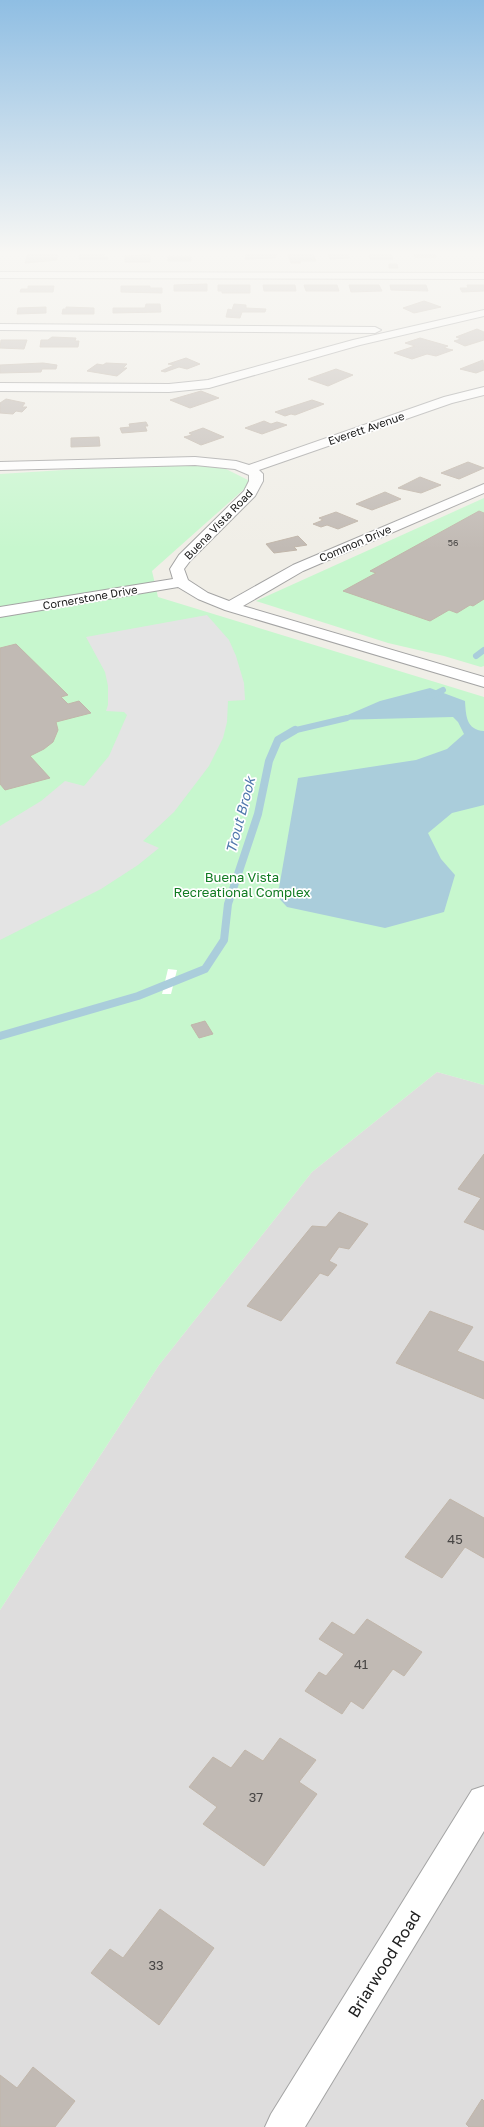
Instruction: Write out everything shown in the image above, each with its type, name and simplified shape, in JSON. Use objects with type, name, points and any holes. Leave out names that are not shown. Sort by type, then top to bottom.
[{"type":"street","points":[[0,387],[169,388],[201,385],[327,350]]},
{"type":"street","name":"Everett Avenue","points":[[249,469],[448,400],[484,391]]},
{"type":"street","name":"Buena Vista Road","points":[[0,466],[196,461],[228,464],[249,469],[256,474],[256,481],[250,493],[184,558],[177,569],[181,582]]},
{"type":"street","name":"Common Drive","points":[[230,607],[298,568],[484,488]]},
{"type":"street","points":[[181,582],[203,596],[230,607],[484,682]]},
{"type":"street","name":"Cornerstone Drive","points":[[0,612],[181,582]]},
{"type":"street","name":"Briarwood Road","points":[[284,2127],[484,1801]]},
{"type":"shaded area","points":[[207,615],[229,640],[236,656],[244,683],[245,700],[228,701],[227,722],[223,738],[209,766],[174,812],[143,841],[159,848],[138,865],[101,889],[0,940],[0,826],[41,801],[65,781],[84,786],[109,756],[127,715],[124,712],[106,711],[108,705],[108,686],[105,672],[86,637]]},
{"type":"shaded area","points":[[437,1072],[484,1085],[484,2127],[0,2127],[0,1610],[159,1365],[312,1172]]},
{"type":"green space","name":"Buena Vista Recreational Complex","points":[[82,464],[220,466],[252,482],[152,571],[158,597],[484,697],[484,1085],[437,1072],[312,1172],[159,1365],[0,1610],[0,474],[79,469]]},
{"type":"green space","points":[[484,498],[484,666],[481,667],[444,656],[388,643],[256,601]]},
{"type":"water","points":[[430,688],[465,701],[470,725],[478,730],[484,731],[484,805],[452,813],[428,833],[441,859],[455,875],[444,912],[385,928],[287,907],[275,894],[279,888],[298,778],[416,760],[447,749],[464,734],[458,722],[453,717],[336,720],[380,701]]},
{"type":"pier","points":[[168,969],[177,970],[171,994],[162,994]]},
{"type":"building","points":[[402,350],[452,350],[436,356],[427,354],[412,359],[394,353]]},
{"type":"building","points":[[186,358],[200,364],[187,369],[179,367],[165,372],[161,371],[174,365],[168,364]]},
{"type":"building","points":[[483,360],[484,370],[476,373],[460,369]]},
{"type":"building","points":[[43,363],[57,365],[56,369],[42,369],[41,372],[0,373],[0,365]]},
{"type":"building","points":[[106,363],[127,364],[123,368],[127,368],[117,376],[87,371],[97,364],[103,365]]},
{"type":"building","points":[[336,369],[353,375],[328,386],[308,379]]},
{"type":"building","points":[[201,391],[219,398],[190,408],[170,400]]},
{"type":"building","points":[[6,399],[25,403],[22,407],[27,407],[22,412],[16,411],[13,414],[0,413],[0,403]]},
{"type":"building","points":[[312,400],[324,404],[295,415],[291,414],[285,416],[275,412]]},
{"type":"building","points":[[264,421],[271,424],[277,422],[287,425],[262,434],[245,428]]},
{"type":"building","points":[[146,422],[148,426],[145,426],[147,431],[122,433],[120,428],[130,427],[129,424]]},
{"type":"building","points":[[203,428],[224,437],[201,445],[184,437],[192,435],[189,433]]},
{"type":"building","points":[[99,437],[100,446],[71,447],[71,438]]},
{"type":"building","points":[[468,462],[484,468],[459,479],[441,473]]},
{"type":"building","points":[[420,477],[441,485],[421,493],[398,488]]},
{"type":"building","points":[[385,492],[401,499],[372,510],[356,504]]},
{"type":"building","points":[[479,511],[484,513],[484,599],[473,606],[470,605],[457,613],[449,610],[430,621],[343,591],[376,573],[370,571]]},
{"type":"building","points":[[336,512],[358,521],[338,529],[327,525],[321,527],[313,524],[323,520],[319,518]]},
{"type":"building","points":[[298,536],[307,545],[294,547],[297,550],[274,553],[266,544]]},
{"type":"building","points":[[16,644],[68,695],[61,697],[68,704],[79,701],[91,713],[56,722],[58,730],[53,742],[44,749],[30,756],[50,778],[5,790],[0,784],[0,648]]},
{"type":"building","points":[[205,1021],[213,1034],[199,1038],[191,1025]]},
{"type":"building","points":[[484,1154],[484,1230],[464,1222],[481,1198],[458,1189]]},
{"type":"building","points":[[339,1212],[368,1224],[349,1249],[339,1247],[329,1261],[337,1265],[328,1276],[320,1273],[281,1321],[247,1306],[312,1226],[326,1227]]},
{"type":"building","points":[[430,1311],[473,1327],[457,1351],[484,1362],[484,1399],[396,1363]]},
{"type":"building","points":[[450,1499],[484,1518],[484,1558],[465,1547],[442,1578],[405,1557]]},
{"type":"building","points":[[367,1619],[422,1652],[404,1676],[393,1669],[363,1709],[351,1701],[342,1714],[305,1691],[319,1672],[326,1676],[344,1654],[319,1639],[332,1622],[354,1635]]},
{"type":"building","points":[[280,1738],[316,1760],[299,1782],[317,1794],[264,1866],[203,1824],[217,1807],[189,1787],[213,1757],[231,1768],[245,1750],[263,1761]]},
{"type":"building","points":[[160,1909],[214,1948],[159,2025],[91,1973],[110,1949],[123,1958]]},
{"type":"building","points":[[33,2067],[75,2101],[55,2127],[0,2127],[0,2075],[17,2088]]},
{"type":"building","points":[[482,2099],[484,2101],[484,2127],[469,2127],[466,2124]]},
{"type":"waterway","name":"Trout Brook","points":[[476,656],[484,650]]},
{"type":"waterway","name":"Trout Brook","points":[[429,697],[443,690]]},
{"type":"waterway","name":"Trout Brook","points":[[294,730],[347,718]]},
{"type":"waterway","name":"Trout Brook","points":[[0,1036],[138,996],[205,969],[224,940],[228,904],[258,814],[269,761],[278,740],[294,730]]}]
